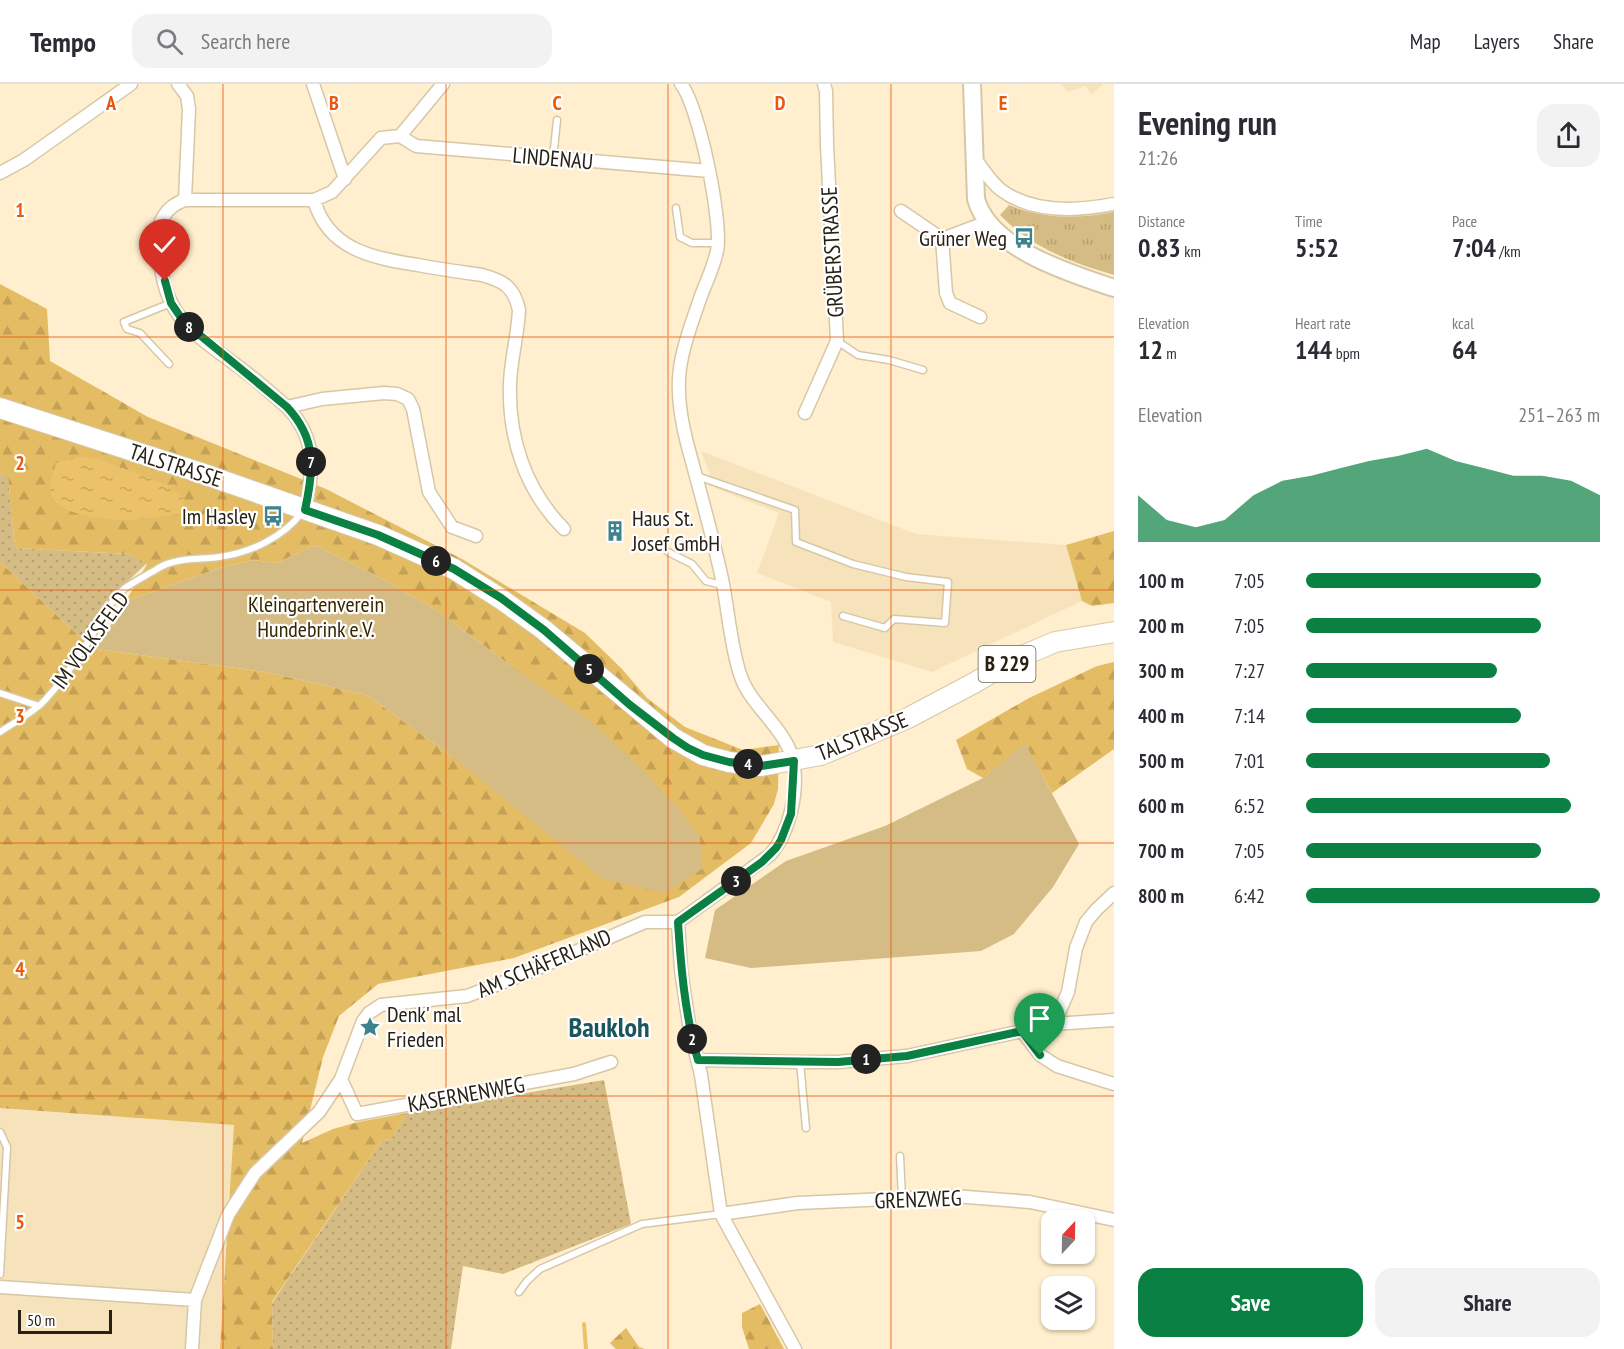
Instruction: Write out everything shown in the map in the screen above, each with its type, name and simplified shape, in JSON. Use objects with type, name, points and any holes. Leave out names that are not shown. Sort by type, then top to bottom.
[{"type":"main road","points":[[972,84],[976,199],[987,222],[1018,248],[1078,276],[1114,288]]},
{"type":"main road","name":"TALSTRASSE","points":[[0,408],[378,535],[454,569],[501,598],[536,624],[630,705],[673,738],[703,755],[729,762],[761,766],[829,752],[908,718],[1013,660],[1055,642],[1114,632]]},
{"type":"street","points":[[0,173],[24,160],[131,84]]},
{"type":"street","points":[[177,84],[187,96],[189,109],[185,200]]},
{"type":"street","points":[[313,84],[345,179]]},
{"type":"street","points":[[305,510],[311,483],[311,454],[307,434],[299,419],[184,322],[171,303],[166,287],[157,233],[167,211],[174,204],[185,200],[314,200],[332,192],[381,138],[400,136],[443,84]]},
{"type":"street","points":[[681,84],[691,100],[709,171],[718,243],[714,262],[684,347],[678,371],[681,420],[723,585],[741,679],[788,746],[794,761],[791,814],[781,840],[762,862],[678,922],[681,970],[688,1021],[698,1060],[721,1214],[795,1349]]},
{"type":"street","name":"GRÜBERSTRASSE","points":[[805,413],[837,341],[824,84]]},
{"type":"street","name":"LINDENAU","points":[[400,136],[416,146],[709,171]]},
{"type":"street","points":[[974,158],[1001,190],[1034,204],[1068,208],[1114,204]]},
{"type":"street","points":[[314,200],[319,216],[331,232],[349,247],[367,255],[483,275],[500,280],[509,288],[516,298],[519,310],[510,382],[514,439],[526,477],[550,515],[564,529]]},
{"type":"street","points":[[901,211],[942,239]]},
{"type":"street","points":[[942,239],[987,222]]},
{"type":"street","points":[[942,239],[946,293],[950,303],[980,317]]},
{"type":"street","points":[[287,407],[322,399],[384,393],[397,394],[408,399],[413,409],[429,492],[452,527],[476,536]]},
{"type":"street","points":[[1054,1024],[1068,992],[1076,948],[1086,922],[1114,893]]},
{"type":"street","name":"AM SCHÄFERLAND","points":[[192,1349],[195,1300],[228,1215],[255,1173],[319,1112],[341,1079],[363,1020],[369,1013],[381,1005],[467,996],[645,922],[678,922]]},
{"type":"street","points":[[698,1060],[838,1062],[907,1056],[1054,1024],[1114,1020]]},
{"type":"street","points":[[1022,1031],[1040,1055],[1057,1066],[1114,1084]]},
{"type":"street","name":"KASERNENWEG","points":[[341,1079],[357,1114],[574,1074],[611,1062]]},
{"type":"street","name":"GRENZWEG","points":[[721,1214],[798,1203],[954,1196],[1030,1202],[1114,1221]]},
{"type":"street","points":[[0,1287],[195,1300]]},
{"type":"lane","points":[[553,158],[556,120]]},
{"type":"lane","points":[[676,208],[680,237],[692,243],[718,243]]},
{"type":"lane","points":[[169,364],[140,333],[124,326],[124,322],[171,303]]},
{"type":"lane","points":[[837,341],[858,355],[889,360],[923,370]]},
{"type":"lane","points":[[697,476],[795,510],[796,542],[853,564],[906,577],[948,582],[945,623],[894,619],[885,628],[843,616]]},
{"type":"lane","name":"IM VOLKSFELD","points":[[0,732],[39,706],[70,668],[108,610],[125,589],[162,566],[188,559],[220,557],[252,549],[284,531],[305,510]]},
{"type":"lane","points":[[668,552],[692,564],[706,581],[723,585]]},
{"type":"lane","name":"IM VOLKSFELD","points":[[0,693],[39,706]]},
{"type":"lane","points":[[800,1062],[806,1128]]},
{"type":"lane","points":[[0,1132],[7,1147],[0,1274]]},
{"type":"lane","points":[[900,1156],[902,1199]]},
{"type":"lane","points":[[519,1292],[540,1269],[642,1224],[721,1214]]},
{"type":"shaded area","points":[[1061,84],[1103,84],[1091,95],[1086,86],[1068,92]]},
{"type":"shaded area","points":[[701,451],[916,534],[1066,545],[1082,601],[932,672],[833,642],[831,602],[757,573],[779,513],[715,488]]},
{"type":"shaded area","points":[[0,1108],[234,1125],[220,1349],[0,1349]]},
{"type":"green space","points":[[1009,205],[1035,213],[1074,217],[1114,212],[1114,275],[1068,259],[1025,236],[1000,215]]},
{"type":"green space","points":[[0,284],[47,309],[50,361],[148,417],[326,489],[462,559],[585,633],[622,669],[647,698],[685,727],[743,750],[779,745],[778,789],[774,804],[751,843],[679,897],[514,958],[378,984],[339,1016],[323,1057],[302,1143],[333,1129],[407,1113],[391,1139],[382,1140],[272,1302],[273,1349],[220,1349],[234,1125],[0,1108],[0,562],[82,639],[96,649],[266,672],[367,695],[454,758],[511,666],[438,611],[377,576],[315,545],[277,563],[253,560],[220,568],[126,601],[147,564],[129,554],[15,548],[8,476],[0,473]]},
{"type":"green space","points":[[0,473],[8,475],[15,548],[129,554],[147,563],[105,603],[82,639],[0,562]]},
{"type":"green space","points":[[1114,531],[1114,603],[1092,606],[1082,601],[1066,545]]},
{"type":"green space","name":"Kleingartenverein Hundebrink e.V.","points":[[315,545],[377,576],[438,611],[511,666],[588,719],[637,764],[678,808],[700,837],[702,869],[664,893],[603,879],[454,758],[367,695],[266,672],[96,649],[126,601],[220,568],[253,560],[277,563]]},
{"type":"green space","points":[[1114,662],[1114,749],[1052,793],[1025,744],[983,778],[967,769],[956,740],[1029,698],[1097,666]]},
{"type":"green space","points":[[1025,743],[1079,844],[1053,887],[1014,934],[981,951],[751,968],[705,958],[715,910],[786,861],[885,826],[983,778]]},
{"type":"green space","points":[[604,1080],[631,1224],[503,1274],[463,1266],[451,1349],[273,1349],[272,1303],[382,1140],[391,1139],[407,1113]]},
{"type":"green space","points":[[760,1304],[784,1349],[749,1349],[742,1327],[742,1313]]},
{"type":"green space","points":[[626,1328],[639,1347],[645,1349],[616,1349],[610,1343]]},
{"type":"water","points":[[78,457],[99,459],[170,486],[183,498],[182,513],[116,520],[76,513],[63,508],[55,502],[51,495],[52,476],[56,463]]},
{"type":"waterway","points":[[584,1324],[586,1349]]},
{"type":"place","name":"Grüner Weg","points":[[1024,238]]},
{"type":"place","name":"Im Hasley","points":[[273,516]]},
{"type":"place","name":"Haus St. Josef GmbH","points":[[615,531]]},
{"type":"place","name":"Denk' mal Frieden","points":[[370,1027]]},
{"type":"district","name":"Baukloh","points":[[609,1027]]},
{"type":"route","points":[[165,281],[171,303],[184,322],[299,419],[307,434],[311,454],[311,483],[305,510],[378,535],[454,569],[501,598],[544,630],[630,705],[688,748],[729,762],[761,766],[794,761],[791,814],[776,848],[762,862],[678,922],[681,970],[690,1031],[698,1060],[838,1062],[907,1056],[1022,1031],[1040,1055]]}]
